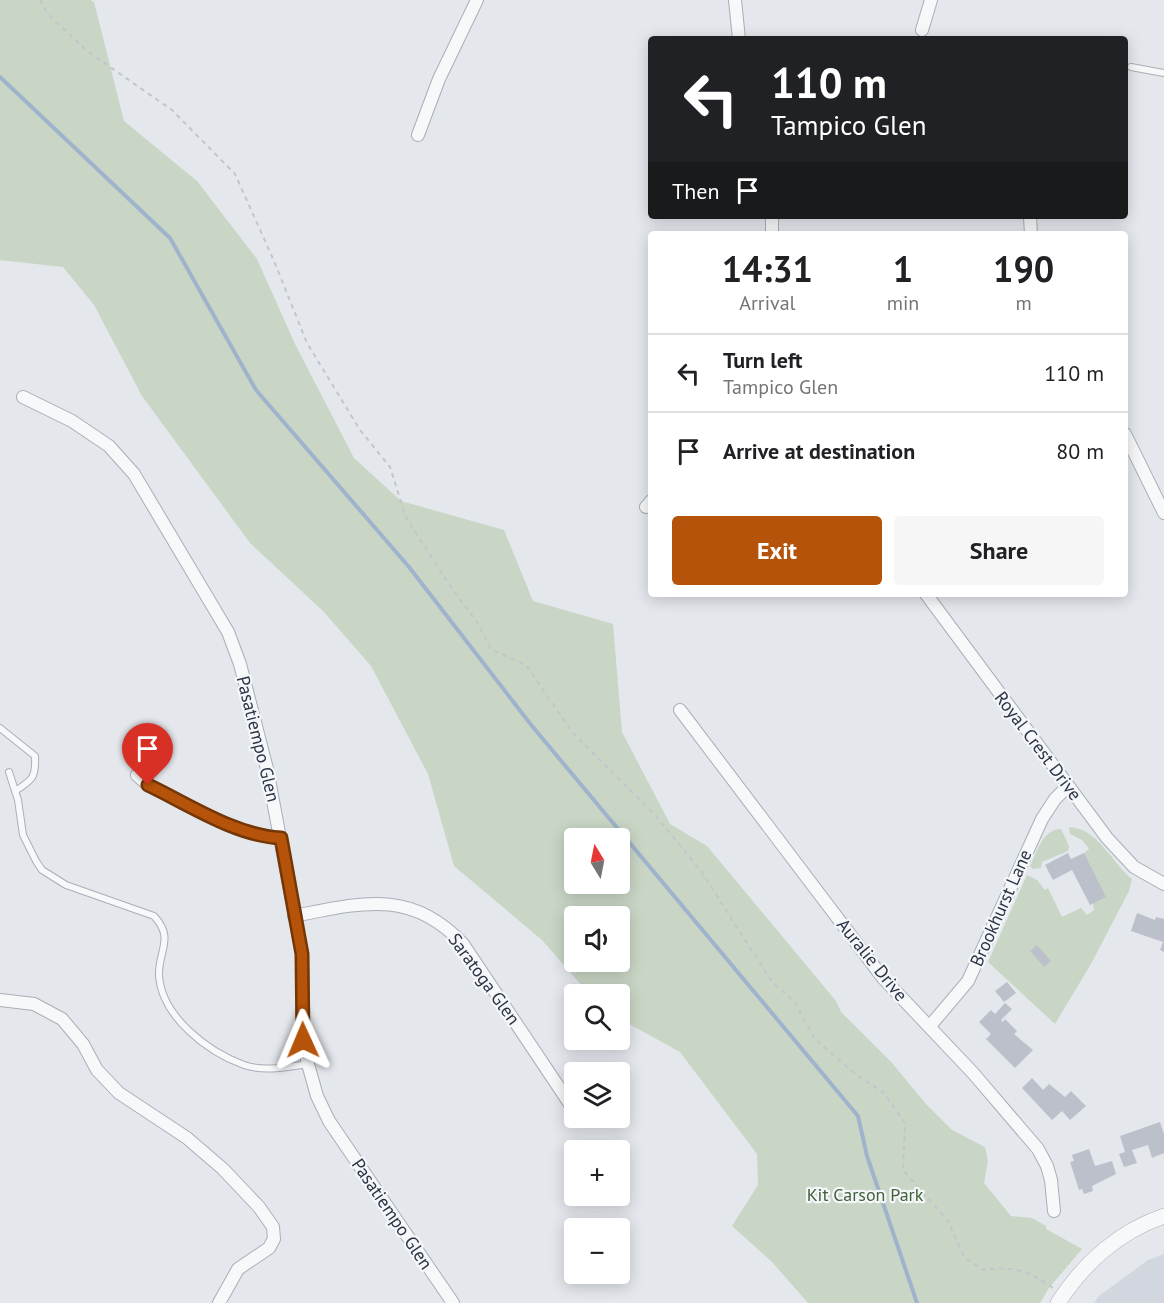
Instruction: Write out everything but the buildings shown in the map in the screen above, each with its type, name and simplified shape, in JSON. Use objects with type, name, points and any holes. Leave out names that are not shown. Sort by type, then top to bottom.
[{"type":"street","points":[[418,135],[440,79],[477,0]]},
{"type":"street","points":[[735,0],[739,36]]},
{"type":"street","points":[[922,30],[931,0]]},
{"type":"street","name":"Pasatiempo Glen","points":[[23,397],[72,421],[110,446],[134,474],[228,632],[240,664],[262,748],[281,838],[302,954],[303,1040],[317,1096],[329,1121],[453,1303]]},
{"type":"street","points":[[1128,440],[1164,513]]},
{"type":"street","name":"Royal Crest Drive","points":[[928,597],[1067,787],[1123,856],[1148,876],[1164,884]]},
{"type":"street","name":"Auralie Drive","points":[[680,710],[883,978],[930,1026],[1038,1149],[1051,1180],[1053,1211]]},
{"type":"street","points":[[137,775],[148,785],[246,832],[264,837],[281,838]]},
{"type":"street","name":"Brookhurst Lane","points":[[930,1026],[963,990],[1042,819],[1055,799],[1067,787]]},
{"type":"street","name":"Saratoga Glen","points":[[294,916],[360,903],[378,902],[416,910],[450,930],[463,944],[564,1095]]},
{"type":"street","points":[[0,1000],[34,1004],[62,1019],[84,1044],[97,1070],[119,1093],[186,1138],[223,1169],[259,1207],[273,1227],[274,1239],[269,1248],[238,1269],[219,1303]]},
{"type":"street","points":[[1058,1303],[1078,1276],[1104,1250],[1133,1230],[1164,1216]]},
{"type":"lane","points":[[1131,67],[1164,73]]},
{"type":"lane","points":[[0,728],[35,756],[36,772],[30,782],[15,791]]},
{"type":"lane","points":[[9,772],[23,835],[42,870],[66,885],[154,916],[163,926],[165,934],[159,975],[161,988],[174,1015],[201,1042],[245,1065],[274,1068],[308,1064]]},
{"type":"path","points":[[40,0],[48,14],[87,51],[172,110],[235,174],[307,343],[360,430],[390,467],[406,518],[455,593],[477,622],[491,649],[526,665],[572,732],[656,816],[701,870],[772,982],[794,1001],[815,1039],[858,1076],[884,1093],[905,1123],[903,1170],[948,1221],[964,1257],[983,1270],[1010,1267],[1041,1278],[1053,1288]]},
{"type":"shaded area","points":[[1164,1254],[1164,1303],[1094,1303],[1099,1296],[1148,1260]]},
{"type":"green space","name":"Kit Carson Park","points":[[0,0],[90,0],[94,2],[124,121],[197,181],[257,259],[295,344],[354,458],[401,501],[504,530],[533,601],[613,624],[622,732],[670,824],[707,846],[836,1001],[841,1012],[892,1063],[926,1104],[952,1130],[985,1147],[988,1161],[984,1183],[1011,1216],[1032,1218],[1046,1226],[1046,1229],[1082,1249],[1049,1288],[1040,1303],[808,1303],[772,1262],[732,1226],[758,1185],[757,1154],[680,1052],[630,1024],[630,984],[580,984],[570,972],[630,972],[630,906],[564,906],[564,965],[542,940],[454,866],[428,774],[371,666],[324,612],[250,543],[142,396],[94,305],[63,267],[0,260]]},
{"type":"green space","points":[[1069,827],[1079,829],[1097,840],[1132,879],[1129,891],[1091,964],[1055,1024],[988,962],[1027,875],[1037,880],[1045,890],[1048,888],[1062,917],[1081,908],[1087,915],[1094,910],[1083,854],[1089,849],[1082,840],[1070,834]]},
{"type":"green space","points":[[1061,829],[1069,846],[1068,851],[1042,862],[1041,868],[1033,869],[1030,866],[1041,842],[1050,833]]},
{"type":"waterway","points":[[0,77],[170,238],[256,390],[409,567],[532,726],[858,1116],[867,1156],[917,1303]]},
{"type":"route","points":[[148,785],[246,832],[264,837],[281,838],[302,954],[303,1040]]}]
